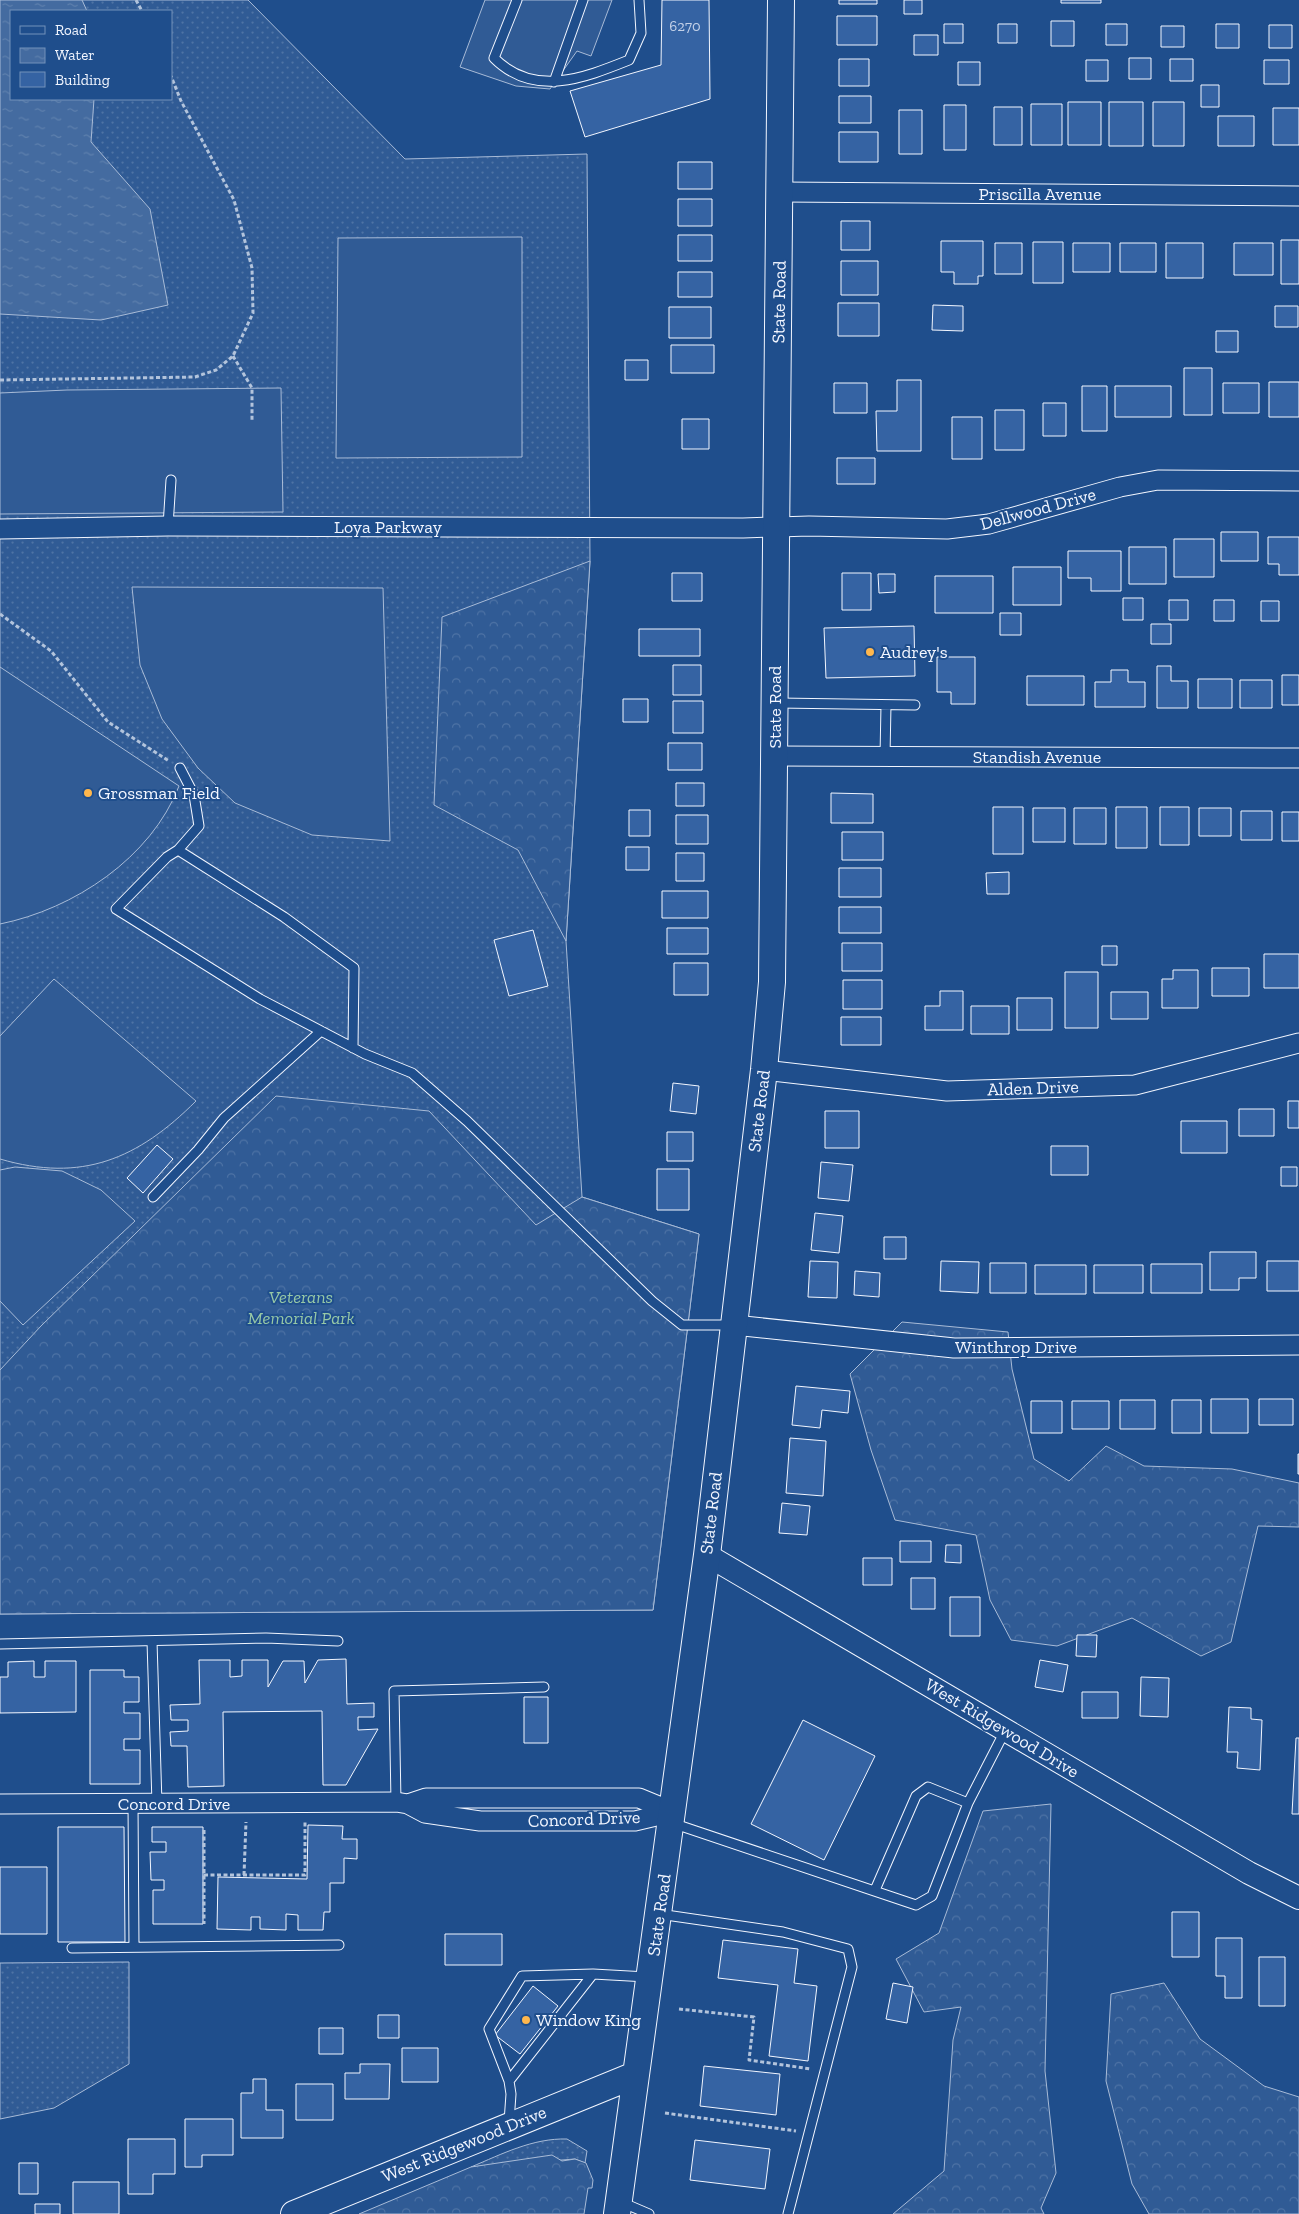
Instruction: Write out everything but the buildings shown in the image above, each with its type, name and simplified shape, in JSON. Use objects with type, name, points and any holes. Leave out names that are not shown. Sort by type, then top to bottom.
[{"type":"main road","name":"State Road","points":[[618,2208],[707,1555],[764,1070],[774,950],[780,0]]},
{"type":"main road","name":"West Ridgewood Drive","points":[[294,2214],[635,2074]]},
{"type":"street","name":"Priscilla Avenue","points":[[780,192],[1299,196]]},
{"type":"street","name":"Dellwood Drive","points":[[776,527],[947,529],[989,524],[1120,487],[1158,480],[1299,481]]},
{"type":"street","name":"Loya Parkway","points":[[0,529],[168,526],[776,527]]},
{"type":"street","name":"Standish Avenue","points":[[775,756],[1299,758]]},
{"type":"street","name":"Alden Drive","points":[[764,1070],[947,1091],[1135,1085],[1299,1043]]},
{"type":"street","name":"Winthrop Drive","points":[[734,1325],[954,1348],[1299,1345]]},
{"type":"street","name":"West Ridgewood Drive","points":[[707,1555],[1249,1873],[1299,1898]]},
{"type":"street","name":"Concord Drive","points":[[0,1804],[402,1803],[426,1798],[639,1798],[672,1817]]},
{"type":"lane","points":[[517,0],[494,58],[506,70],[537,80],[554,82],[590,75],[630,60],[641,32],[638,0]]},
{"type":"lane","points":[[554,82],[583,0]]},
{"type":"lane","points":[[168,526],[171,480]]},
{"type":"lane","points":[[775,702],[915,705]]},
{"type":"lane","points":[[884,756],[886,704]]},
{"type":"lane","points":[[180,768],[194,795],[199,826],[178,850],[167,857],[116,909],[260,999],[353,1048],[412,1073],[487,1140],[652,1302],[682,1325],[734,1325]]},
{"type":"lane","points":[[178,850],[284,917],[354,968],[353,1048]]},
{"type":"lane","points":[[153,1197],[198,1150],[224,1118],[321,1031]]},
{"type":"lane","points":[[0,1644],[266,1638],[338,1641]]},
{"type":"lane","points":[[152,1640],[157,1804]]},
{"type":"lane","points":[[402,1803],[394,1691],[544,1687]]},
{"type":"lane","points":[[672,1817],[916,1905],[932,1896],[968,1804],[1006,1729]]},
{"type":"lane","points":[[875,1890],[916,1796],[928,1787],[968,1804]]},
{"type":"lane","points":[[133,1804],[134,1947]]},
{"type":"lane","points":[[659,1914],[783,1932],[848,1949],[852,1968],[788,2214]]},
{"type":"lane","points":[[72,1948],[339,1945]]},
{"type":"lane","points":[[509,2081],[593,1974]]},
{"type":"lane","points":[[508,2125],[511,2094],[509,2081],[489,2029],[522,1976],[593,1974],[650,1977]]},
{"type":"lane","points":[[618,2208],[649,2214]]},
{"type":"path","points":[[0,380],[195,377],[216,370],[233,356],[253,313],[252,268],[234,200],[181,101],[172,78]]},
{"type":"path","points":[[233,356],[252,388],[252,422]]},
{"type":"path","points":[[0,614],[51,651],[108,722],[180,768]]},
{"type":"path","points":[[204,1875],[305,1874],[305,1803]]},
{"type":"path","points":[[244,1874],[246,1804]]},
{"type":"path","points":[[204,1830],[204,1924]]},
{"type":"path","points":[[679,2008],[754,2017],[749,2060],[825,2071]]},
{"type":"path","points":[[665,2112],[810,2133]]},
{"type":"green space","name":"Veterans Memorial Park","points":[[0,0],[248,0],[405,159],[587,154],[590,561],[566,941],[582,1197],[699,1234],[653,1610],[0,1614]]},
{"type":"green space","points":[[590,561],[566,941],[518,850],[434,805],[442,617]]},
{"type":"green space","points":[[276,1096],[429,1111],[536,1225],[582,1197],[699,1234],[653,1610],[0,1614],[0,1370],[41,1326]]},
{"type":"green space","points":[[902,1322],[1008,1332],[1012,1369],[1034,1459],[1069,1481],[1106,1446],[1144,1466],[1232,1469],[1299,1483],[1299,1527],[1258,1526],[1231,1642],[1201,1656],[1132,1618],[1057,1646],[1011,1640],[990,1600],[976,1535],[895,1520],[871,1450],[850,1374]]},
{"type":"green space","points":[[1051,1804],[1045,2071],[1056,2173],[1041,2208],[1044,2214],[893,2214],[944,2171],[953,2040],[961,2007],[924,2012],[896,1959],[939,1933],[983,1811]]},
{"type":"green space","points":[[129,1962],[129,2064],[54,2108],[0,2119],[0,1963]]},
{"type":"green space","points":[[1164,1983],[1200,2039],[1264,2086],[1299,2097],[1299,2214],[1149,2214],[1132,2184],[1106,2081],[1111,1994]]},
{"type":"green space","points":[[554,2139],[567,2139],[587,2151],[585,2163],[575,2159],[471,2167],[530,2144]]},
{"type":"green space","points":[[552,2155],[562,2161],[575,2159],[586,2163],[593,2180],[592,2188],[588,2188],[584,2214],[359,2214],[471,2167]]},
{"type":"shaded area","points":[[485,0],[612,0],[591,56],[577,51],[550,89],[516,86],[460,67]]},
{"type":"shaded area","points":[[522,237],[522,457],[336,458],[338,238]]},
{"type":"shaded area","points":[[281,388],[283,512],[0,514],[0,393],[67,390]]},
{"type":"shaded area","points":[[132,587],[383,588],[390,841],[312,835],[235,803],[198,768],[162,719],[140,665]]},
{"type":"shaded area","name":"Grossman Field","points":[[0,667],[179,786],[166,812],[150,836],[130,857],[107,876],[82,893],[55,906],[28,917],[0,924]]},
{"type":"shaded area","points":[[54,979],[196,1101],[152,1138],[130,1151],[107,1161],[83,1166],[57,1168],[30,1166],[0,1159],[0,1036]]},
{"type":"shaded area","points":[[15,1167],[62,1171],[101,1190],[135,1221],[23,1325],[0,1301],[0,1170]]},
{"type":"water","points":[[0,0],[82,0],[87,10],[10,10],[10,100],[94,100],[91,142],[150,209],[168,305],[101,320],[0,314]]},
{"type":"place","name":"Audrey's","points":[[870,652]]},
{"type":"place","name":"Grossman Field","points":[[88,793]]},
{"type":"place","name":"Window King","points":[[526,2020]]}]
